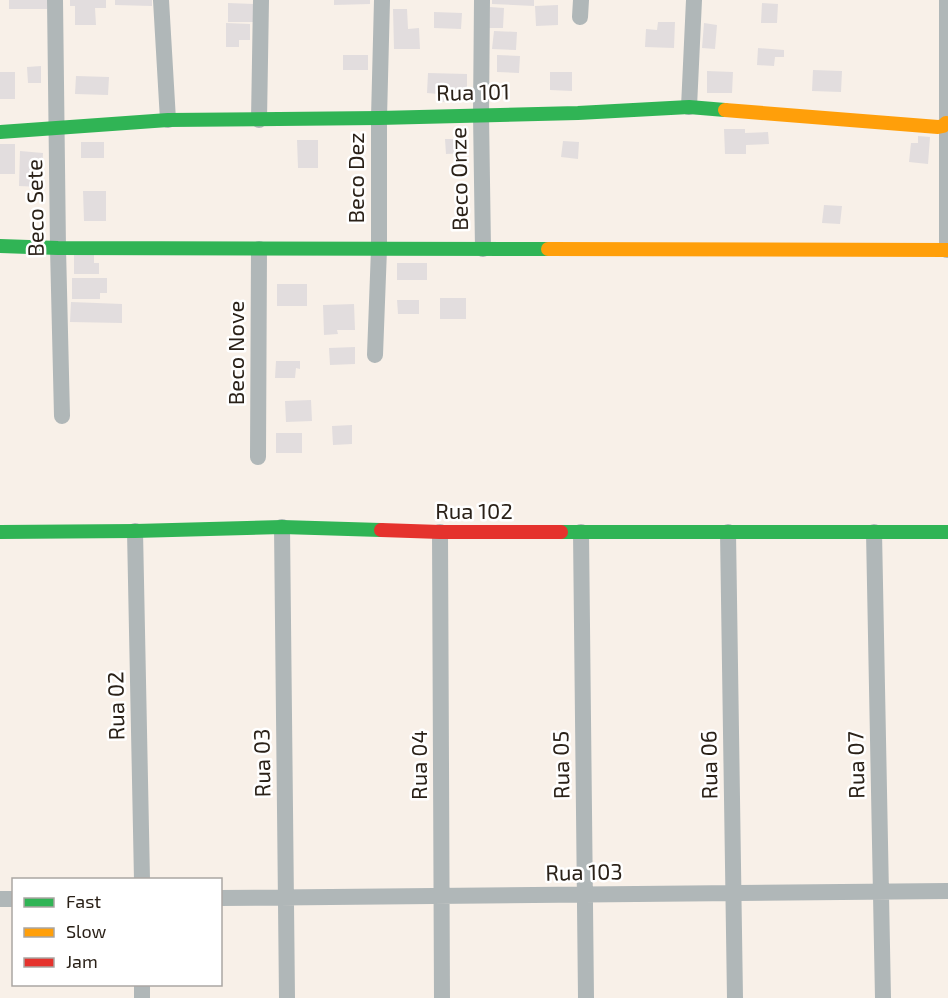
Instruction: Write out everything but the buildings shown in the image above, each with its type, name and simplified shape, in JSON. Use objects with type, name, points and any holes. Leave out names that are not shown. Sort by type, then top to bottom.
[{"type":"street","name":"Beco Sete","points":[[55,0],[62,416]]},
{"type":"street","points":[[161,0],[168,120]]},
{"type":"street","points":[[260,120],[261,0]]},
{"type":"street","name":"Beco Dez","points":[[375,355],[379,249],[382,0]]},
{"type":"street","name":"Beco Onze","points":[[482,0],[483,249]]},
{"type":"street","points":[[689,107],[694,0]]},
{"type":"street","points":[[0,246],[260,249],[947,250],[947,0]]},
{"type":"street","name":"Rua 101","points":[[0,132],[168,120],[260,120],[689,107],[940,127],[946,123]]},
{"type":"street","name":"Beco Nove","points":[[258,457],[260,249]]},
{"type":"street","name":"Rua 102","points":[[0,532],[282,527],[440,532],[948,532]]},
{"type":"street","name":"Rua 03","points":[[282,527],[287,998]]},
{"type":"street","name":"Rua 02","points":[[135,531],[142,878]]},
{"type":"street","name":"Rua 04","points":[[440,532],[442,998]]},
{"type":"street","name":"Rua 05","points":[[581,532],[586,998]]},
{"type":"street","name":"Rua 06","points":[[728,532],[735,998]]},
{"type":"street","name":"Rua 07","points":[[874,532],[883,998]]},
{"type":"street","name":"Rua 103","points":[[222,898],[948,891]]},
{"type":"traffic: fast","points":[[0,132],[168,120],[379,118],[578,113],[689,107],[725,110]]},
{"type":"traffic: fast","points":[[0,246],[548,249]]},
{"type":"traffic: fast","points":[[0,532],[282,527],[381,530]]},
{"type":"traffic: fast","points":[[561,532],[948,532]]},
{"type":"traffic: slow","points":[[725,110],[938,127],[946,123]]},
{"type":"traffic: slow","points":[[548,249],[948,250]]},
{"type":"traffic: jam","points":[[381,530],[561,532]]}]
